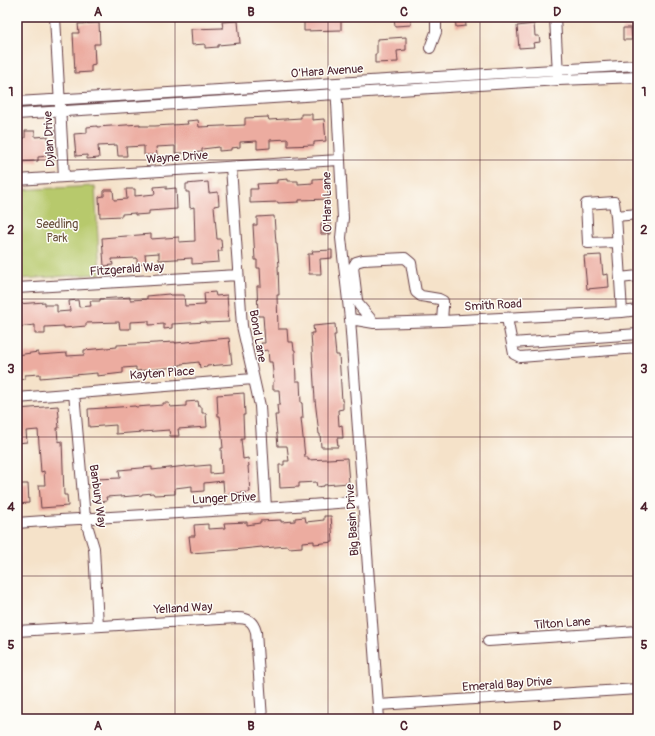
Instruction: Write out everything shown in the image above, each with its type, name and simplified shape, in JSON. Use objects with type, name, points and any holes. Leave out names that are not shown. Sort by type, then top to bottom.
[{"type":"street","name":"Dylan Drive","points":[[55,17],[64,177]]},
{"type":"street","points":[[430,48],[436,32],[436,17]]},
{"type":"street","points":[[555,17],[559,80]]},
{"type":"street","name":"O'Hara Avenue","points":[[17,102],[638,65]]},
{"type":"street","name":"O'Hara Avenue","points":[[17,114],[559,80],[638,77]]},
{"type":"street","name":"O'Hara Lane","points":[[336,84],[343,218],[341,238],[350,319]]},
{"type":"street","name":"Wayne Drive","points":[[17,180],[339,160]]},
{"type":"street","name":"Bond Lane","points":[[231,167],[242,326],[260,406],[266,508]]},
{"type":"street","points":[[617,242],[588,243],[586,204],[614,202],[616,216],[622,312]]},
{"type":"street","points":[[616,216],[638,214]]},
{"type":"street","points":[[374,323],[359,305],[357,300],[353,267],[356,262],[363,260],[405,258],[411,263],[416,292],[421,296],[443,301],[444,307],[442,321]]},
{"type":"street","name":"Fitzgerald Way","points":[[17,288],[238,275]]},
{"type":"street","points":[[620,278],[638,276]]},
{"type":"street","name":"Smith Road","points":[[350,319],[374,323],[442,321],[638,310]]},
{"type":"street","points":[[507,318],[514,354],[520,357],[638,348]]},
{"type":"street","name":"Big Basin Drive","points":[[350,319],[379,719]]},
{"type":"street","points":[[512,343],[638,334]]},
{"type":"street","name":"Kayten Place","points":[[17,398],[253,379]]},
{"type":"street","name":"Banbury Way","points":[[74,393],[85,518],[94,548],[98,626]]},
{"type":"street","name":"Lunger Drive","points":[[17,523],[364,501]]},
{"type":"street","name":"Yelland Way","points":[[17,631],[244,618],[254,625],[256,632],[262,719]]},
{"type":"street","name":"Tilton Lane","points":[[488,640],[638,631]]},
{"type":"street","name":"Emerald Bay Drive","points":[[378,705],[638,689]]},
{"type":"green space","name":"Seedling Park","points":[[95,186],[100,274],[19,279],[17,244],[17,190]]},
{"type":"building","points":[[304,17],[323,17],[323,20],[341,19],[341,30],[304,31]]},
{"type":"building","points":[[394,17],[410,17],[411,25],[395,26]]},
{"type":"building","points":[[455,17],[465,17],[466,26],[456,27]]},
{"type":"building","points":[[238,21],[240,43],[205,48],[205,44],[192,45],[191,29],[223,28],[222,22]]},
{"type":"building","points":[[99,23],[100,44],[94,44],[95,64],[91,65],[91,72],[75,73],[73,33],[79,33],[78,24]]},
{"type":"building","points":[[534,24],[535,36],[539,36],[540,42],[533,43],[534,47],[519,48],[517,26]]},
{"type":"building","points":[[623,28],[631,28],[632,40],[623,40]]},
{"type":"building","points":[[406,37],[406,50],[397,51],[398,62],[375,63],[375,54],[377,54],[377,39]]},
{"type":"building","points":[[301,114],[312,114],[312,120],[324,119],[326,141],[314,142],[314,145],[288,146],[288,139],[270,140],[270,148],[257,149],[257,141],[240,142],[240,147],[231,148],[231,150],[219,151],[219,147],[202,149],[202,152],[190,153],[175,153],[175,146],[156,147],[157,155],[144,155],[144,146],[126,147],[127,156],[118,156],[117,145],[98,146],[99,158],[87,159],[87,155],[76,156],[74,134],[87,133],[87,127],[140,124],[140,126],[155,126],[188,124],[187,121],[198,120],[199,127],[245,125],[245,118],[268,117],[269,120],[301,118]]},
{"type":"building","points":[[25,131],[35,131],[35,137],[48,136],[49,156],[38,157],[38,161],[17,162],[17,139],[25,138]]},
{"type":"building","points":[[328,178],[329,199],[299,200],[299,202],[250,203],[250,189],[258,189],[257,184],[277,183],[277,180],[288,179],[288,181],[298,181],[298,184],[313,183],[313,179]]},
{"type":"building","points":[[208,182],[209,193],[218,192],[219,205],[214,206],[217,239],[221,239],[222,251],[218,251],[219,262],[192,264],[192,258],[159,260],[159,253],[145,254],[146,263],[137,264],[137,258],[112,259],[113,265],[104,266],[102,238],[151,234],[151,239],[179,237],[179,242],[195,241],[194,207],[190,208],[189,192],[186,192],[186,184]]},
{"type":"building","points":[[166,186],[166,189],[176,188],[177,209],[149,211],[149,214],[135,215],[135,213],[122,214],[122,216],[100,217],[99,197],[104,196],[104,190],[113,190],[114,200],[127,199],[126,189],[135,189],[135,196],[155,194],[154,187]]},
{"type":"building","points":[[274,216],[279,266],[279,295],[277,295],[278,329],[287,329],[288,342],[293,342],[295,350],[296,381],[300,381],[303,418],[301,418],[305,457],[308,457],[308,460],[347,458],[349,483],[317,487],[316,482],[299,483],[299,487],[280,488],[279,465],[284,465],[284,461],[289,461],[287,446],[278,446],[275,415],[278,415],[277,405],[280,405],[279,390],[273,390],[274,382],[272,362],[269,362],[268,350],[261,351],[261,343],[265,343],[263,316],[258,316],[257,286],[261,286],[260,268],[257,268],[257,260],[255,260],[253,225],[257,225],[257,217]]},
{"type":"building","points":[[331,222],[331,234],[321,234],[321,223]]},
{"type":"building","points":[[332,250],[332,258],[320,259],[321,274],[309,274],[308,254],[313,254],[312,251]]},
{"type":"building","points":[[601,255],[603,275],[608,274],[609,287],[587,289],[584,256]]},
{"type":"building","points":[[215,292],[216,296],[227,295],[229,322],[172,324],[172,328],[164,329],[164,324],[149,325],[149,321],[130,322],[130,329],[120,329],[119,322],[86,323],[86,326],[64,328],[64,326],[45,327],[45,334],[35,334],[35,325],[17,327],[17,304],[45,302],[45,305],[57,305],[57,312],[70,311],[69,301],[78,300],[79,307],[91,306],[90,301],[100,301],[100,299],[130,297],[130,300],[147,299],[147,296],[169,294],[184,295],[185,306],[205,305],[204,293]]},
{"type":"building","points":[[335,324],[336,335],[334,335],[336,355],[339,355],[343,401],[343,409],[338,410],[339,426],[342,425],[343,438],[337,438],[338,447],[321,447],[315,400],[311,333],[314,333],[313,326]]},
{"type":"building","points":[[229,338],[232,364],[200,368],[199,362],[181,364],[176,367],[136,371],[136,367],[123,368],[123,373],[97,376],[97,373],[40,378],[40,374],[25,375],[25,379],[17,380],[17,355],[38,352],[38,355],[67,353],[67,356],[84,355],[84,350],[117,347],[117,345],[175,343]]},
{"type":"building","points":[[244,393],[244,439],[241,439],[243,459],[248,458],[250,492],[224,494],[223,481],[204,483],[204,491],[192,492],[192,486],[175,488],[175,494],[154,495],[153,493],[121,497],[106,497],[107,501],[98,502],[96,479],[120,478],[119,470],[152,467],[152,470],[210,465],[210,474],[222,473],[221,448],[223,448],[220,416],[218,416],[217,395]]},
{"type":"building","points":[[198,401],[199,407],[202,407],[202,413],[206,413],[207,427],[178,429],[179,436],[170,436],[169,430],[116,434],[116,425],[89,427],[88,409],[163,405],[163,403],[169,403],[170,407],[186,406],[186,402]]},
{"type":"building","points":[[58,406],[58,442],[62,441],[64,495],[67,495],[68,506],[41,508],[39,485],[45,485],[44,471],[41,472],[38,430],[26,431],[27,442],[17,443],[17,409]]},
{"type":"building","points":[[17,484],[28,484],[29,503],[17,504]]},
{"type":"building","points":[[324,516],[331,516],[333,542],[314,544],[314,541],[302,542],[302,547],[262,547],[191,553],[189,536],[195,536],[194,525],[208,524],[208,529],[225,528],[224,523],[247,522],[247,525],[260,523],[260,521],[295,521],[295,518],[305,517],[306,522],[324,520]]}]
